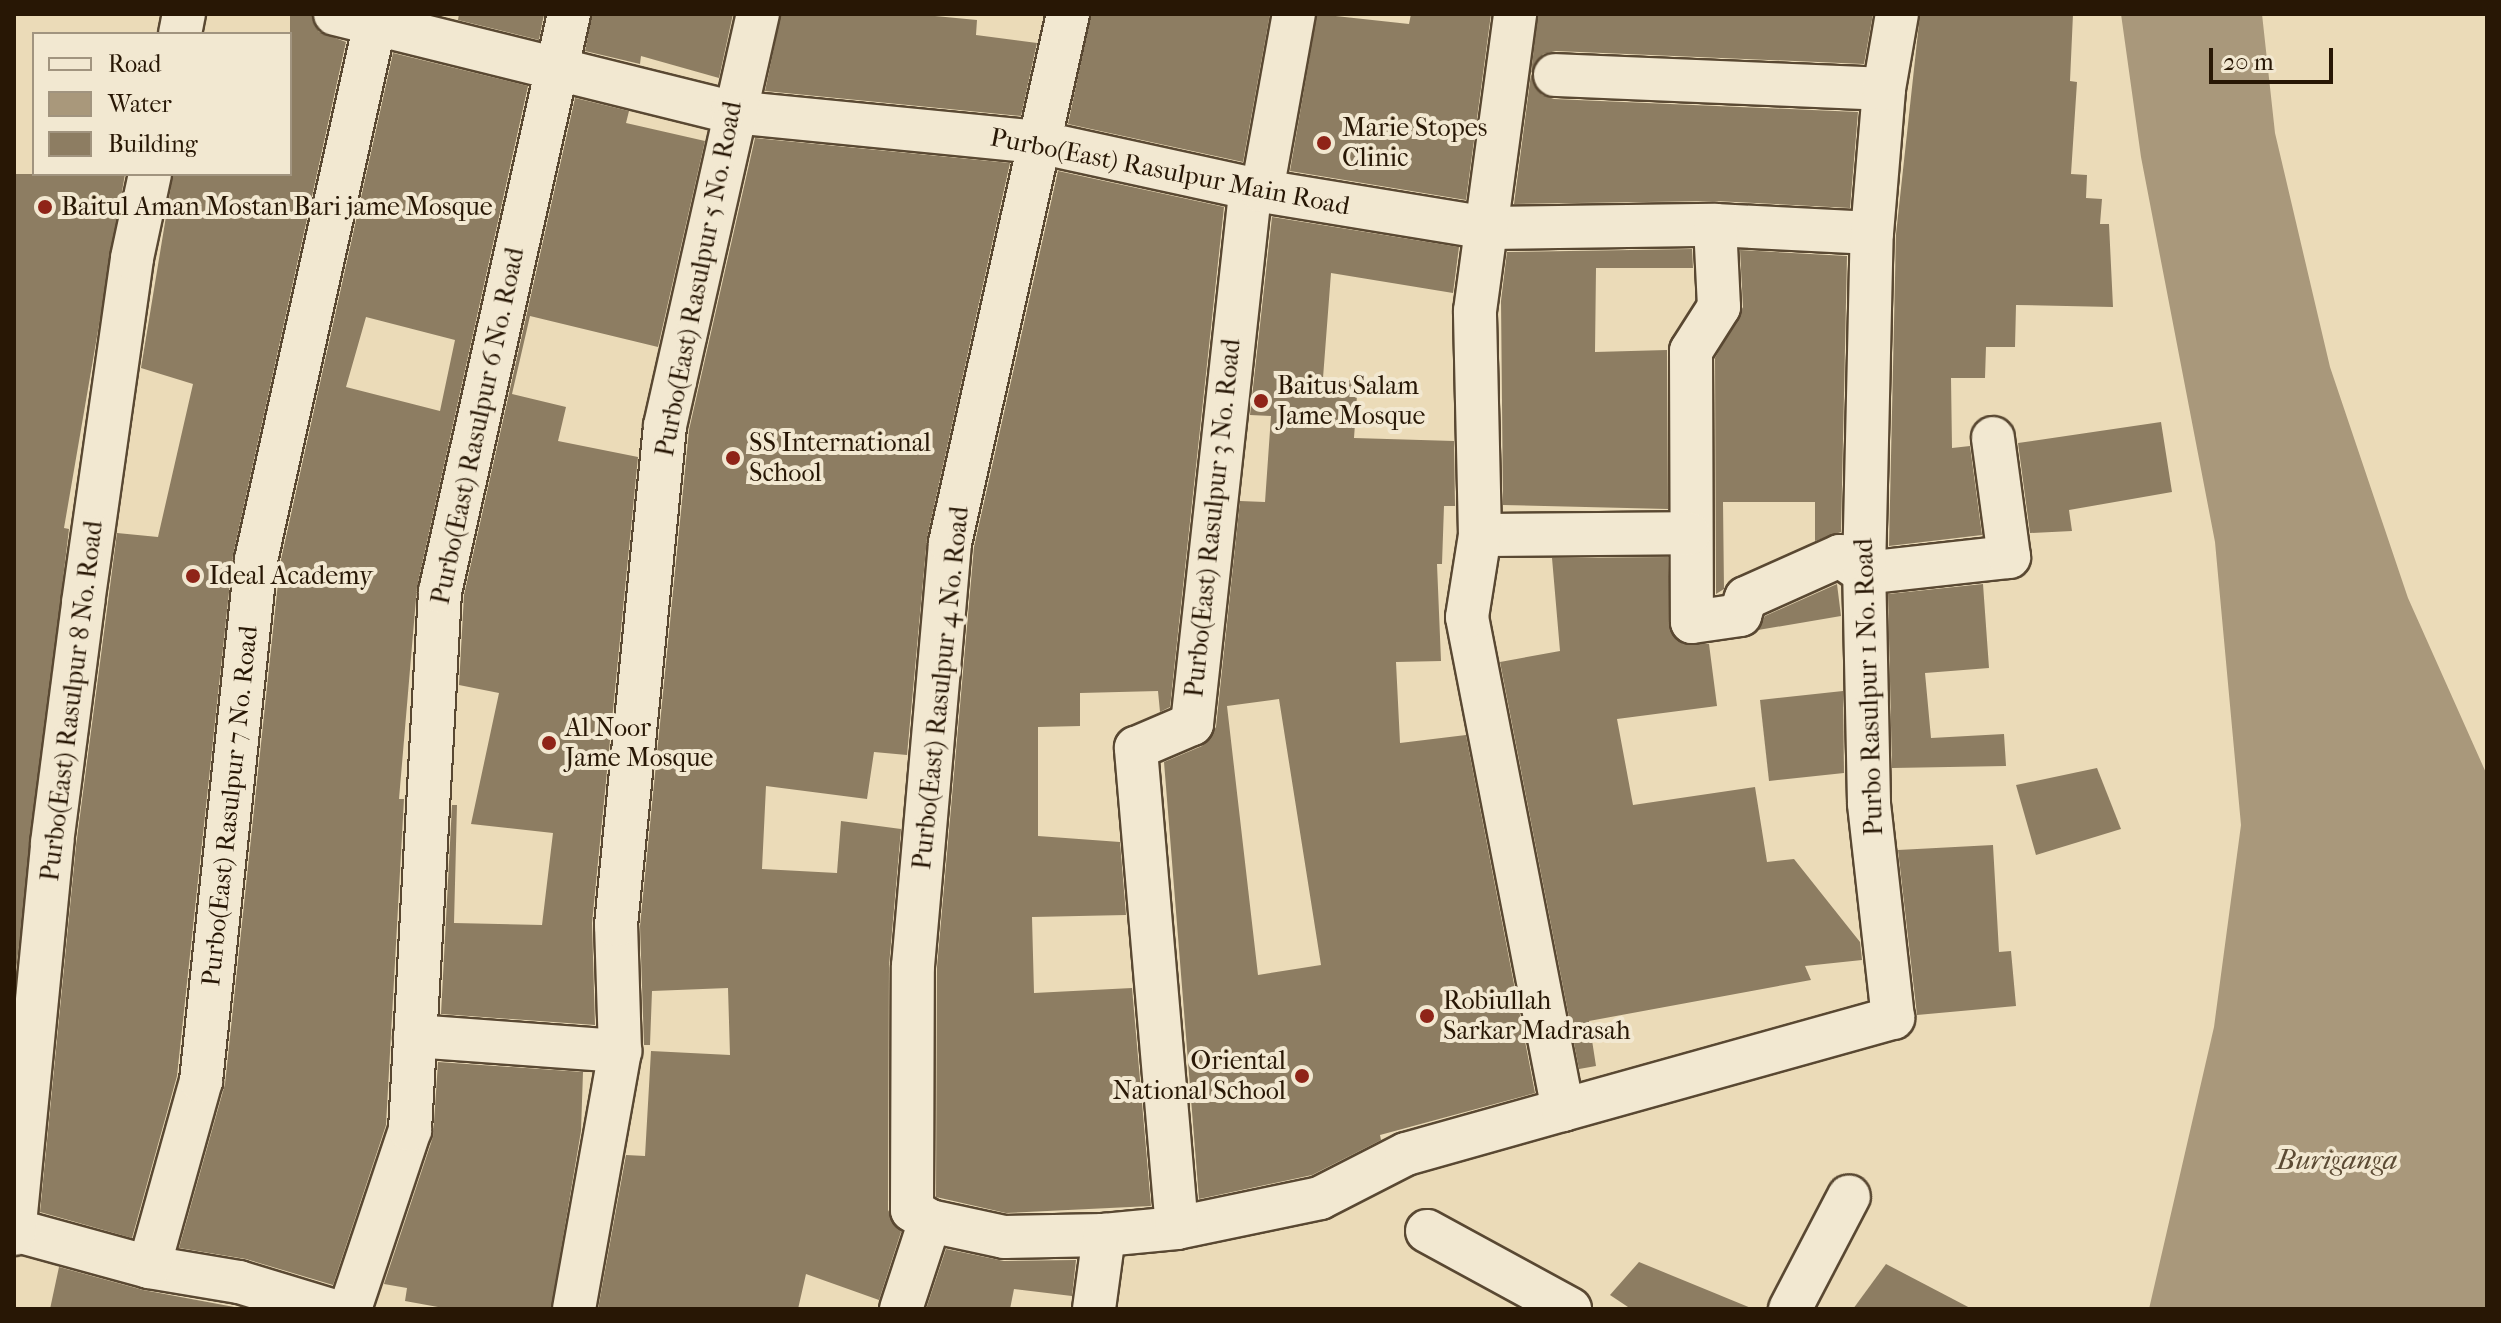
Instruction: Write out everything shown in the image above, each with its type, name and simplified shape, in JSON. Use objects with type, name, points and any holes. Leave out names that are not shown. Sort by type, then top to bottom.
[{"type":"street","name":"Purbo(East) Rasulpur Main Road","points":[[335,14],[376,20],[555,69],[732,112],[1038,142],[1262,191],[1489,228],[1715,225],[1872,233]]},
{"type":"street","name":"Purbo(East) Rasulpur 6 No. Road","points":[[350,1309],[410,1130],[440,592],[569,14]]},
{"type":"street","name":"Purbo(East) Rasulpur 5 No. Road","points":[[574,1309],[620,1051],[616,925],[665,426],[732,112],[758,14]]},
{"type":"street","name":"Purbo(East) Rasulpur 4 No. Road","points":[[930,1221],[912,1210],[913,966],[950,543],[1068,14]]},
{"type":"street","name":"Purbo(East) Rasulpur 3 No. Road","points":[[1177,1228],[1136,748],[1192,724],[1249,203],[1262,191],[1294,14]]},
{"type":"street","points":[[901,1309],[930,1221],[1004,1237],[1104,1235],[1177,1228],[1320,1198],[1406,1154],[1563,1110],[1467,617],[1480,535],[1475,311],[1489,228],[1515,14]]},
{"type":"street","name":"Purbo Rasulpur 1 No. Road","points":[[1563,1110],[1893,1018],[1869,803],[1864,573],[1872,233],[1884,89],[1897,14]]},
{"type":"street","name":"Purbo(East) Rasulpur 7 No. Road","points":[[149,1267],[201,1081],[256,560],[376,20]]},
{"type":"street","points":[[1555,75],[1884,89]]},
{"type":"street","name":"Purbo(East) Rasulpur 8 No. Road","points":[[14,1231],[52,843],[132,258],[150,176]]},
{"type":"street","points":[[1715,225],[1719,307],[1691,351],[1689,533],[1692,622],[1740,615],[1746,598],[1840,556],[1864,573],[2009,557],[1993,438]]},
{"type":"street","points":[[1480,535],[1689,533]]},
{"type":"street","points":[[415,1036],[620,1051]]},
{"type":"street","points":[[1790,1309],[1849,1196]]},
{"type":"street","points":[[14,1231],[149,1267],[236,1295],[328,1309]]},
{"type":"street","points":[[1427,1231],[1570,1309]]},
{"type":"street","points":[[1094,1309],[1104,1235]]},
{"type":"water","name":"Buriganga","points":[[2121,14],[2262,14],[2275,133],[2330,367],[2408,598],[2487,775],[2487,1309],[2149,1309],[2214,1027],[2241,825],[2215,542],[2141,157]]},
{"type":"building","points":[[290,14],[312,16],[319,32],[346,42],[233,555],[177,1076],[132,1238],[40,1212],[76,846],[117,533],[158,537],[193,384],[141,368],[173,176],[292,176]]},
{"type":"building","points":[[459,14],[544,14],[539,40],[458,20]]},
{"type":"building","points":[[592,14],[733,14],[719,78],[641,56],[640,64],[585,51]]},
{"type":"building","points":[[781,14],[914,14],[977,20],[976,35],[1037,43],[1021,116],[765,91]]},
{"type":"building","points":[[1091,14],[1270,14],[1243,162],[1068,124]]},
{"type":"building","points":[[1317,14],[1409,24],[1411,14],[1491,14],[1466,200],[1290,171]]},
{"type":"building","points":[[1538,14],[1873,14],[1864,64],[1556,51],[1543,54],[1531,73]]},
{"type":"building","points":[[1920,14],[2073,14],[2070,81],[2077,82],[2071,174],[2087,175],[2086,198],[2102,199],[2100,224],[2109,224],[2113,307],[2016,305],[2015,347],[1986,347],[1985,378],[1951,378],[1952,448],[1970,446],[1982,535],[1889,546],[1896,234]]},
{"type":"building","points":[[393,53],[528,86],[417,587],[399,799],[404,799],[386,1125],[333,1285],[246,1259],[179,1248],[225,1084],[280,564]],"holes":[[[366,317],[455,340],[440,411],[346,387]]]},
{"type":"building","points":[[1531,74],[1542,95],[1554,99],[1858,112],[1850,208],[1715,201],[1514,204]]},
{"type":"building","points":[[575,98],[629,111],[626,123],[705,141],[658,347],[530,316],[512,394],[566,407],[558,441],[638,457],[592,923],[595,1025],[441,1014],[452,805],[457,805],[454,923],[542,925],[553,833],[471,824],[499,693],[459,685],[464,595]]},
{"type":"building","points":[[755,138],[1010,163],[927,538],[907,755],[874,752],[867,799],[766,786],[762,869],[837,873],[841,821],[901,829],[889,966],[888,1210],[901,1232],[879,1300],[806,1274],[798,1309],[598,1309],[626,1155],[645,1156],[651,1051],[730,1055],[728,988],[652,991],[650,1045],[644,1045],[640,926],[689,430]]},
{"type":"building","points":[[1058,171],[1224,207],[1170,707],[1160,712],[1158,691],[1080,693],[1080,726],[1038,727],[1038,836],[1120,842],[1126,915],[1032,917],[1034,993],[1132,988],[1151,1206],[1006,1213],[936,1197],[937,967],[974,547]]},
{"type":"building","points":[[14,174],[125,176],[64,528],[69,529],[15,979]]},
{"type":"building","points":[[1272,217],[1459,247],[1453,293],[1331,273],[1323,378],[1358,381],[1354,438],[1454,441],[1455,506],[1444,506],[1442,564],[1437,564],[1441,661],[1396,662],[1400,743],[1466,735],[1535,1093],[1380,1135],[1381,1140],[1312,1175],[1199,1199],[1164,762],[1202,746],[1216,727],[1240,501],[1265,502],[1271,416],[1250,415]],"holes":[[[1279,699],[1321,965],[1258,975],[1227,706]]]},
{"type":"building","points":[[1692,249],[1693,268],[1596,268],[1595,352],[1667,350],[1668,509],[1503,505],[1501,301],[1507,252]]},
{"type":"building","points":[[1740,250],[1847,256],[1841,532],[1815,541],[1815,502],[1723,502],[1724,589],[1716,594],[1715,358],[1743,307]]},
{"type":"building","points":[[2161,422],[2172,492],[2069,510],[2072,531],[2030,533],[2018,443]]},
{"type":"building","points":[[1668,557],[1672,634],[1683,644],[1709,644],[1717,706],[1617,719],[1633,805],[1755,787],[1767,862],[1794,859],[1860,942],[1862,960],[1805,966],[1811,980],[1589,1021],[1596,1066],[1579,1069],[1500,662],[1560,651],[1552,558]]},
{"type":"building","points":[[1837,584],[1841,616],[1758,630],[1765,616]]},
{"type":"building","points":[[1983,584],[1989,668],[1925,673],[1931,738],[2004,734],[2006,766],[1892,768],[1888,594]]},
{"type":"building","points":[[1843,691],[1844,773],[1769,781],[1760,700]]},
{"type":"building","points":[[2097,768],[2121,829],[2036,855],[2016,785]]},
{"type":"building","points":[[1993,845],[1999,952],[2011,951],[2016,1006],[1917,1015],[1898,850]]},
{"type":"building","points":[[438,1062],[583,1072],[581,1131],[551,1309],[438,1307],[405,1301],[407,1288],[384,1284],[433,1137]]},
{"type":"building","points":[[946,1249],[1004,1261],[1076,1260],[1072,1296],[1014,1289],[1010,1309],[926,1309]]},
{"type":"building","points":[[1639,1262],[1751,1309],[1631,1309],[1610,1295]]},
{"type":"building","points":[[1886,1264],[1972,1309],[1853,1309]]},
{"type":"building","points":[[59,1267],[143,1290],[245,1309],[50,1309]]},
{"type":"place","name":"Marie Stopes Clinic","points":[[1324,143]]},
{"type":"place","name":"Baitul Aman Mostan Bari jame Mosque","points":[[45,207]]},
{"type":"place","name":"Baitus Salam Jame Mosque","points":[[1261,401]]},
{"type":"place","name":"SS International School","points":[[733,458]]},
{"type":"place","name":"Ideal Academy","points":[[193,576]]},
{"type":"place","name":"Al Noor Jame Mosque","points":[[549,743]]},
{"type":"place","name":"Robiullah Sarkar Madrasah","points":[[1427,1016]]},
{"type":"place","name":"Oriental National School","points":[[1302,1076]]}]
